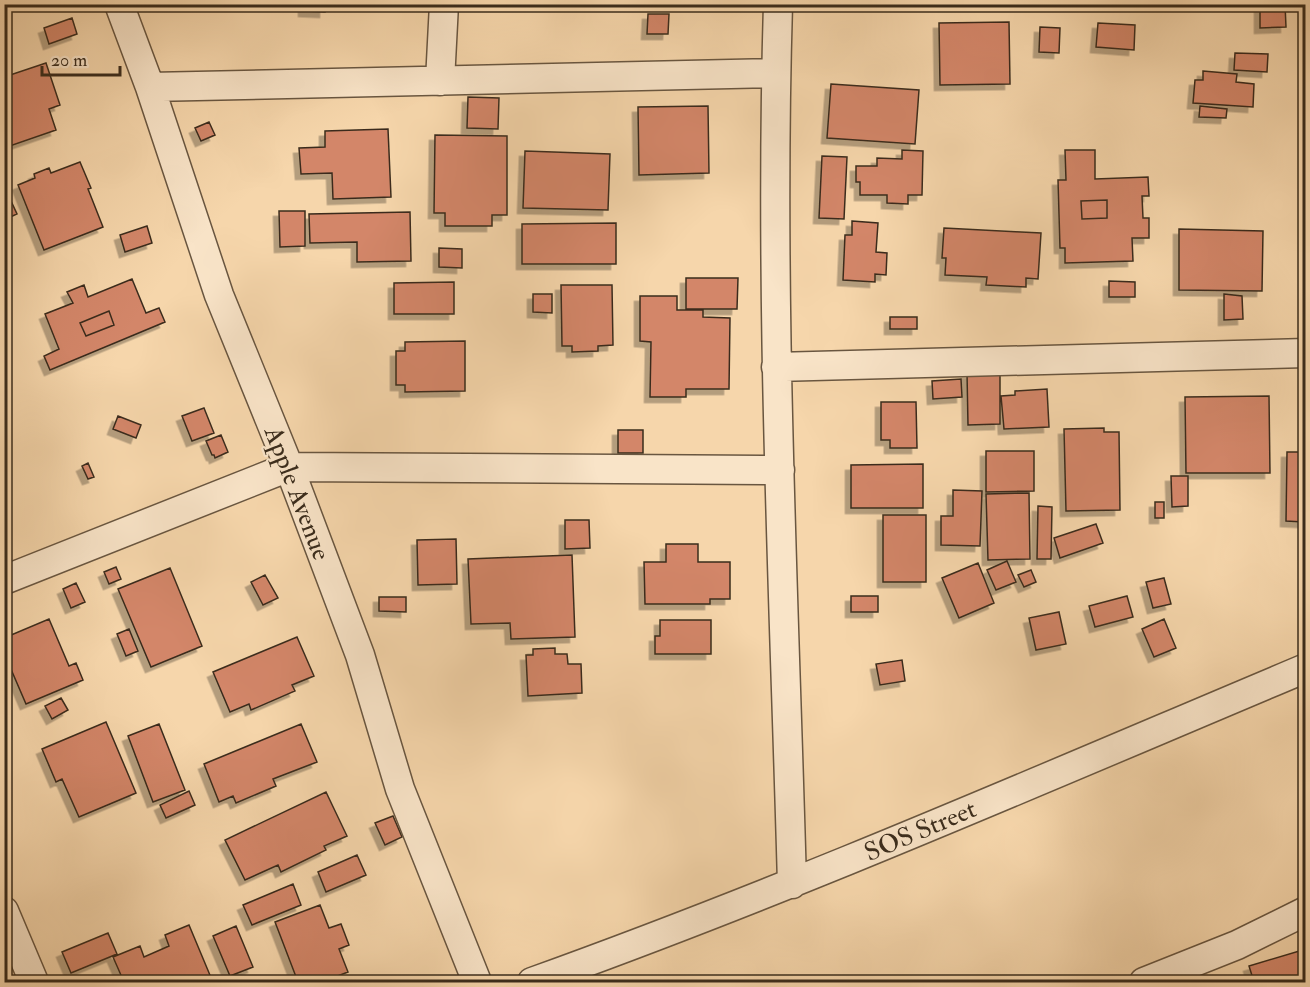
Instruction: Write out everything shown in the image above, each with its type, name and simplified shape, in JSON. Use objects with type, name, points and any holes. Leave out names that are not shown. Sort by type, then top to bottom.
[{"type":"street","name":"Apple Avenue","points":[[118,4],[150,87],[219,295],[289,467],[360,656],[400,789],[477,982]]},
{"type":"street","points":[[440,81],[444,4]]},
{"type":"street","points":[[778,4],[776,368],[792,884]]},
{"type":"street","points":[[150,87],[776,73]]},
{"type":"street","points":[[776,368],[1305,352]]},
{"type":"street","points":[[4,580],[289,467],[780,470]]},
{"type":"street","name":"SOS Street","points":[[531,982],[627,948],[792,884],[1305,668]]},
{"type":"street","points":[[4,911],[34,982]]},
{"type":"street","points":[[1144,982],[1237,945],[1305,911]]},
{"type":"building","points":[[304,4],[325,4],[325,12],[304,11]]},
{"type":"building","points":[[1260,4],[1285,4],[1286,27],[1260,28]]},
{"type":"building","points":[[648,14],[669,14],[668,34],[647,34]]},
{"type":"building","points":[[72,18],[77,34],[49,44],[44,28]]},
{"type":"building","points":[[1009,22],[1010,84],[940,85],[939,23]]},
{"type":"building","points":[[1098,23],[1135,25],[1134,50],[1096,47]]},
{"type":"building","points":[[1040,27],[1060,28],[1059,53],[1039,52]]},
{"type":"building","points":[[1235,53],[1268,54],[1267,72],[1234,70]]},
{"type":"building","points":[[46,63],[60,105],[49,109],[56,130],[4,148],[4,77]]},
{"type":"building","points":[[1203,71],[1237,74],[1236,82],[1254,84],[1253,107],[1193,103],[1195,80],[1203,80]]},
{"type":"building","points":[[831,84],[919,90],[915,144],[827,138]]},
{"type":"building","points":[[468,97],[499,98],[498,129],[467,128]]},
{"type":"building","points":[[708,106],[709,173],[639,175],[638,107]]},
{"type":"building","points":[[1200,106],[1227,109],[1226,118],[1199,117]]},
{"type":"building","points":[[209,122],[215,135],[201,141],[195,128]]},
{"type":"building","points":[[388,129],[391,197],[333,199],[332,173],[301,174],[299,148],[325,147],[325,131]]},
{"type":"building","points":[[435,135],[507,136],[507,215],[492,215],[492,226],[445,226],[445,213],[434,213]]},
{"type":"building","points":[[902,150],[923,151],[922,195],[908,195],[908,204],[887,203],[887,195],[860,195],[860,182],[856,182],[856,166],[877,166],[877,158],[902,159]]},
{"type":"building","points":[[1065,150],[1095,150],[1095,179],[1148,177],[1149,196],[1142,196],[1143,218],[1149,218],[1149,238],[1132,238],[1133,261],[1065,263],[1065,248],[1060,248],[1058,180],[1066,180]],"holes":[[[1107,200],[1107,218],[1082,219],[1081,201]]]},
{"type":"building","points":[[525,151],[610,154],[608,210],[523,208]]},
{"type":"building","points":[[822,156],[847,157],[844,219],[819,218]]},
{"type":"building","points":[[80,162],[103,227],[44,250],[18,185],[35,178],[34,174],[49,168],[51,173]]},
{"type":"building","points":[[4,186],[17,214],[4,220]]},
{"type":"building","points":[[1107,200],[1107,218],[1082,219],[1081,201]]},
{"type":"building","points":[[279,211],[305,211],[305,246],[280,247]]},
{"type":"building","points":[[410,212],[411,261],[357,262],[357,242],[310,243],[309,214]]},
{"type":"building","points":[[852,221],[878,223],[876,252],[887,253],[886,275],[875,274],[875,282],[843,280],[845,235],[852,235]]},
{"type":"building","points":[[616,223],[616,264],[522,264],[522,224]]},
{"type":"building","points":[[147,226],[152,243],[125,252],[120,235]]},
{"type":"building","points":[[944,228],[1041,233],[1038,279],[1026,278],[1026,287],[986,285],[987,277],[945,275],[946,258],[942,258]]},
{"type":"building","points":[[1179,229],[1263,231],[1262,291],[1179,290]]},
{"type":"building","points":[[439,248],[462,249],[462,268],[439,267]]},
{"type":"building","points":[[686,278],[738,278],[737,309],[686,309]]},
{"type":"building","points":[[132,279],[146,313],[159,308],[165,322],[50,370],[44,356],[59,349],[45,314],[73,303],[67,292],[84,285],[88,297]],"holes":[[[109,311],[114,325],[86,336],[80,323]]]},
{"type":"building","points":[[1109,281],[1135,282],[1135,297],[1109,297]]},
{"type":"building","points":[[454,282],[454,314],[394,314],[394,283]]},
{"type":"building","points":[[561,285],[612,285],[613,345],[598,346],[598,351],[572,352],[572,346],[562,346]]},
{"type":"building","points":[[533,294],[552,294],[552,313],[533,312]]},
{"type":"building","points":[[1224,294],[1242,296],[1243,319],[1224,320]]},
{"type":"building","points":[[640,296],[677,296],[677,310],[703,310],[703,317],[730,318],[729,389],[686,389],[686,397],[650,397],[651,342],[640,341]]},
{"type":"building","points":[[109,311],[114,325],[86,336],[80,323]]},
{"type":"building","points":[[890,317],[917,317],[917,329],[890,329]]},
{"type":"building","points":[[465,341],[465,391],[405,392],[405,385],[396,385],[396,351],[405,351],[405,342]]},
{"type":"building","points":[[967,373],[1000,373],[1000,424],[968,425]]},
{"type":"building","points":[[961,379],[962,397],[933,399],[932,381]]},
{"type":"building","points":[[1047,389],[1049,427],[1004,429],[1001,396],[1015,395],[1015,391]]},
{"type":"building","points":[[1269,396],[1270,473],[1186,473],[1185,397]]},
{"type":"building","points":[[881,402],[916,402],[917,448],[890,448],[890,440],[881,440]]},
{"type":"building","points":[[204,408],[214,433],[192,441],[182,416]]},
{"type":"building","points":[[118,416],[141,425],[136,438],[113,429]]},
{"type":"building","points":[[1104,428],[1104,432],[1119,432],[1120,510],[1066,511],[1064,429]]},
{"type":"building","points":[[618,430],[643,430],[643,453],[618,453]]},
{"type":"building","points":[[221,435],[228,452],[215,458],[206,441]]},
{"type":"building","points":[[986,451],[1034,451],[1034,491],[986,492]]},
{"type":"building","points":[[1287,452],[1305,452],[1303,522],[1286,521]]},
{"type":"building","points":[[88,463],[94,477],[88,479],[82,466]]},
{"type":"building","points":[[923,464],[923,508],[851,508],[851,465]]},
{"type":"building","points":[[1171,476],[1188,476],[1188,506],[1172,507]]},
{"type":"building","points":[[953,490],[982,491],[980,546],[941,545],[941,516],[953,516]]},
{"type":"building","points":[[1029,493],[1030,559],[988,560],[986,494]]},
{"type":"building","points":[[1155,502],[1164,502],[1164,518],[1155,518]]},
{"type":"building","points":[[1038,506],[1052,507],[1051,559],[1037,559]]},
{"type":"building","points":[[883,515],[926,515],[926,582],[883,582]]},
{"type":"building","points":[[565,520],[589,520],[590,548],[565,549]]},
{"type":"building","points":[[1096,524],[1103,543],[1060,558],[1054,538]]},
{"type":"building","points":[[456,539],[457,584],[418,585],[417,540]]},
{"type":"building","points":[[666,544],[698,544],[698,562],[730,562],[730,599],[710,599],[710,604],[645,604],[644,562],[666,562]]},
{"type":"building","points":[[572,555],[575,637],[511,639],[510,623],[471,624],[468,559]]},
{"type":"building","points":[[1007,561],[1016,582],[996,590],[987,570]]},
{"type":"building","points":[[978,563],[994,603],[959,618],[942,578]]},
{"type":"building","points":[[116,567],[121,579],[109,584],[104,572]]},
{"type":"building","points":[[170,568],[202,646],[151,667],[118,589]]},
{"type":"building","points":[[1031,570],[1036,582],[1024,587],[1018,575]]},
{"type":"building","points":[[265,575],[278,598],[263,605],[251,582]]},
{"type":"building","points":[[1164,578],[1171,604],[1153,608],[1146,582]]},
{"type":"building","points":[[76,583],[85,602],[71,608],[63,589]]},
{"type":"building","points":[[851,596],[878,596],[878,612],[851,612]]},
{"type":"building","points":[[1127,596],[1133,617],[1095,627],[1089,606]]},
{"type":"building","points":[[379,597],[406,597],[406,612],[379,611]]},
{"type":"building","points":[[1059,612],[1066,644],[1036,650],[1029,618]]},
{"type":"building","points":[[49,619],[69,666],[76,663],[83,680],[26,704],[4,653],[4,638]]},
{"type":"building","points":[[1164,619],[1176,648],[1154,657],[1142,629]]},
{"type":"building","points":[[660,620],[711,620],[711,654],[655,654],[655,636],[660,636]]},
{"type":"building","points":[[129,629],[138,651],[126,656],[117,634]]},
{"type":"building","points":[[297,637],[314,676],[292,685],[295,691],[251,710],[249,704],[230,712],[213,672]]},
{"type":"building","points":[[555,648],[555,654],[567,654],[568,664],[581,664],[582,693],[528,696],[526,655],[533,655],[533,649]]},
{"type":"building","points":[[902,660],[905,681],[880,685],[876,664]]},
{"type":"building","points":[[61,698],[68,710],[52,719],[45,706]]},
{"type":"building","points":[[106,722],[136,793],[79,817],[62,779],[56,782],[42,749]]},
{"type":"building","points":[[159,724],[185,790],[153,802],[128,736]]},
{"type":"building","points":[[301,724],[317,762],[273,779],[276,786],[236,803],[233,796],[219,802],[204,764]]},
{"type":"building","points":[[189,791],[195,805],[166,818],[160,805]]},
{"type":"building","points":[[326,792],[347,836],[324,846],[326,850],[281,872],[278,865],[245,880],[225,840]]},
{"type":"building","points":[[393,816],[402,837],[385,845],[375,823]]},
{"type":"building","points":[[357,855],[366,875],[326,892],[318,872]]},
{"type":"building","points":[[293,884],[301,905],[252,925],[243,905]]},
{"type":"building","points":[[320,905],[329,928],[341,924],[349,945],[339,949],[348,972],[322,982],[298,982],[275,922]]},
{"type":"building","points":[[189,925],[212,980],[206,982],[124,982],[113,957],[140,946],[144,957],[169,946],[165,935]]},
{"type":"building","points":[[236,926],[253,967],[230,976],[213,936]]},
{"type":"building","points":[[108,933],[117,954],[71,973],[62,952]]},
{"type":"building","points":[[1306,949],[1306,982],[1254,982],[1249,966]]}]
